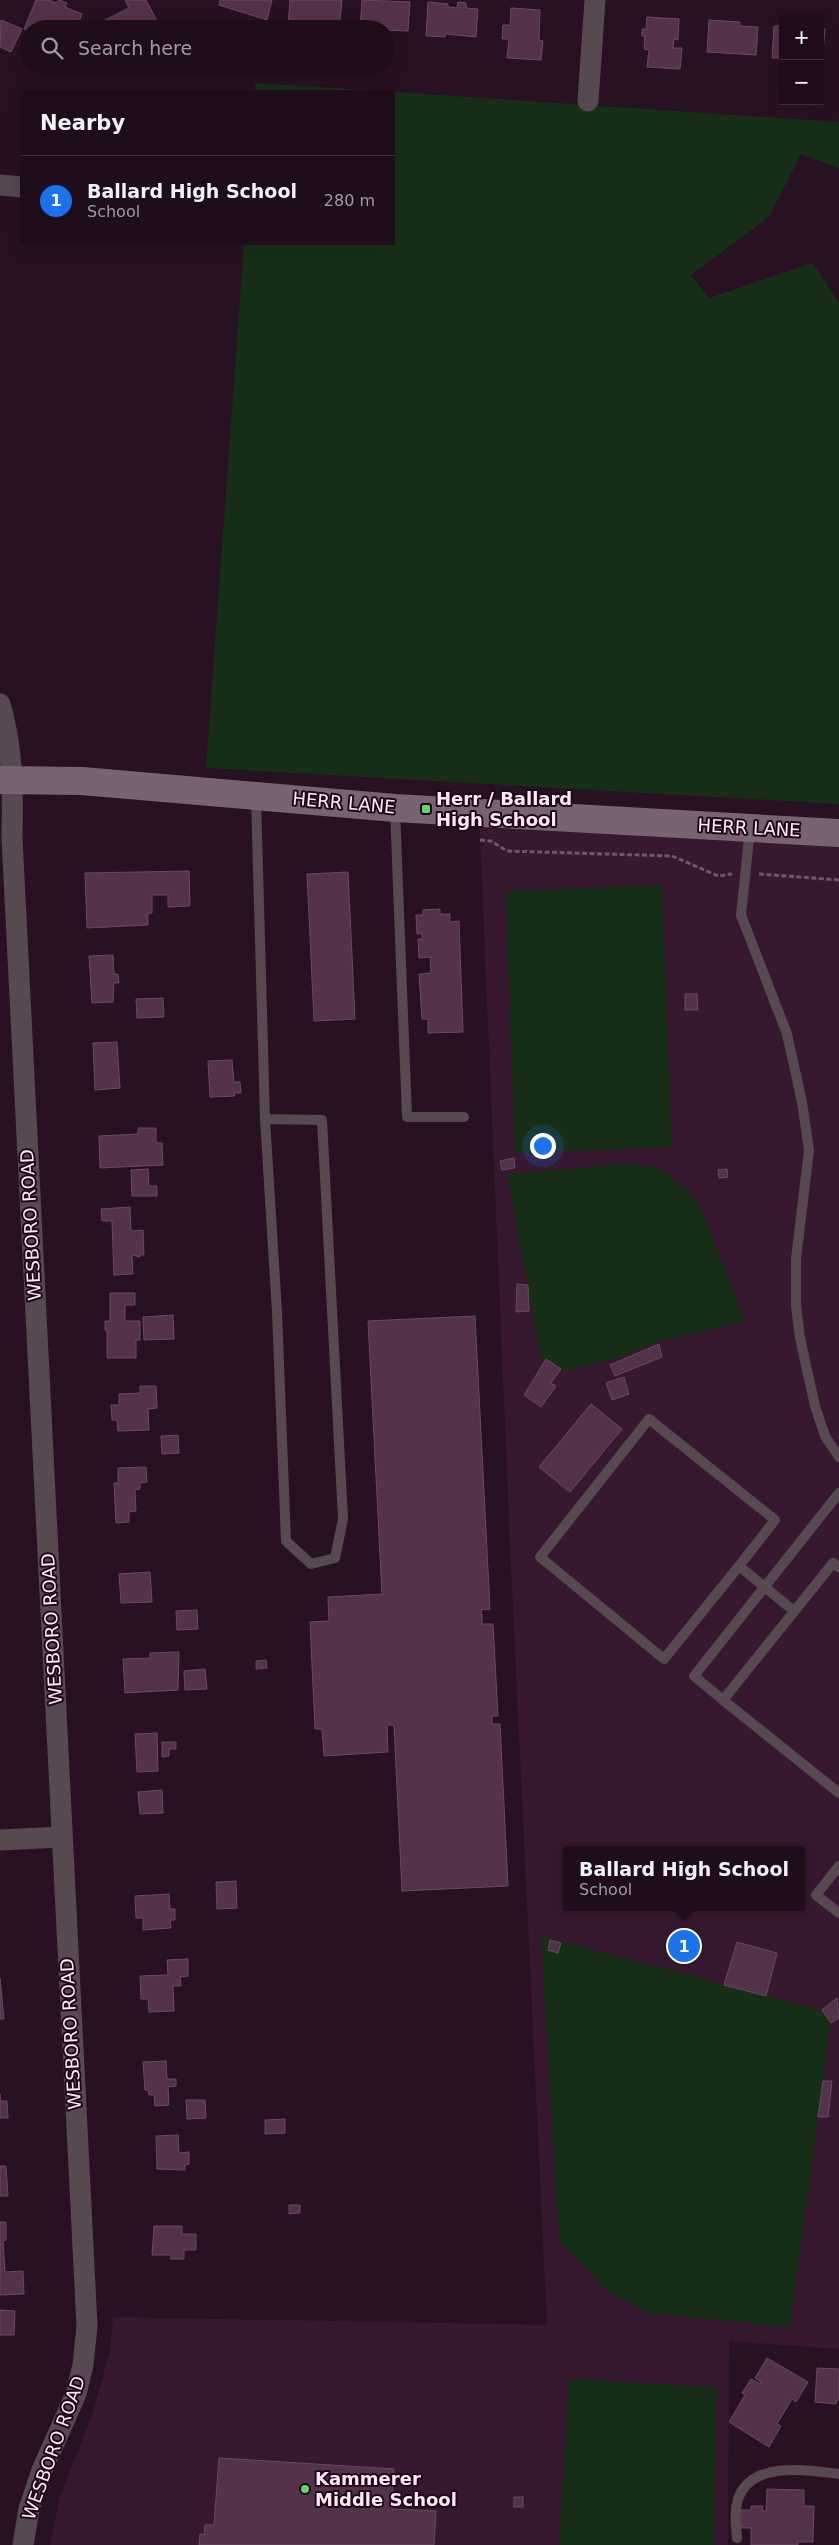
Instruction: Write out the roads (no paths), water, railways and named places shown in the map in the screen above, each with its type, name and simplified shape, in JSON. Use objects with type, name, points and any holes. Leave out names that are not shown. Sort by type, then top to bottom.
[{"type":"main road","name":"HERR LANE","points":[[6,780],[82,782],[394,808],[839,833]]},
{"type":"street","points":[[588,101],[595,0]]},
{"type":"street","points":[[0,186],[20,187]]},
{"type":"street","name":"WESBORO ROAD","points":[[0,704],[6,724],[6,780],[12,838],[87,2326],[84,2365],[76,2394],[31,2501],[23,2545]]},
{"type":"street","points":[[0,1840],[61,1838]]},
{"type":"lane","points":[[256,796],[265,1119],[277,1312],[286,1540],[310,1564],[335,1558],[342,1519],[322,1120],[265,1119]]},
{"type":"lane","points":[[394,808],[407,1117],[464,1117]]},
{"type":"lane","points":[[750,828],[740,915],[787,1034],[802,1102],[809,1150],[796,1259],[796,1306],[806,1371],[815,1406],[826,1436],[839,1457]]},
{"type":"lane","points":[[649,1419],[775,1520],[739,1566],[664,1658],[540,1557],[649,1419]]},
{"type":"lane","points":[[839,1493],[694,1676],[839,1794]]},
{"type":"lane","points":[[723,1700],[833,1562],[839,1567]]},
{"type":"lane","points":[[739,1566],[794,1611]]},
{"type":"lane","points":[[839,1866],[816,1895],[839,1913]]},
{"type":"lane","points":[[736,2538],[735,2511],[738,2497],[750,2481],[770,2472],[806,2470],[839,2474]]},
{"type":"place","name":"Herr / Ballard High School","points":[[426,809]]},
{"type":"place","name":"Ballard High School","points":[[684,1946]]},
{"type":"place","name":"Kammerer Middle School","points":[[305,2489]]}]
